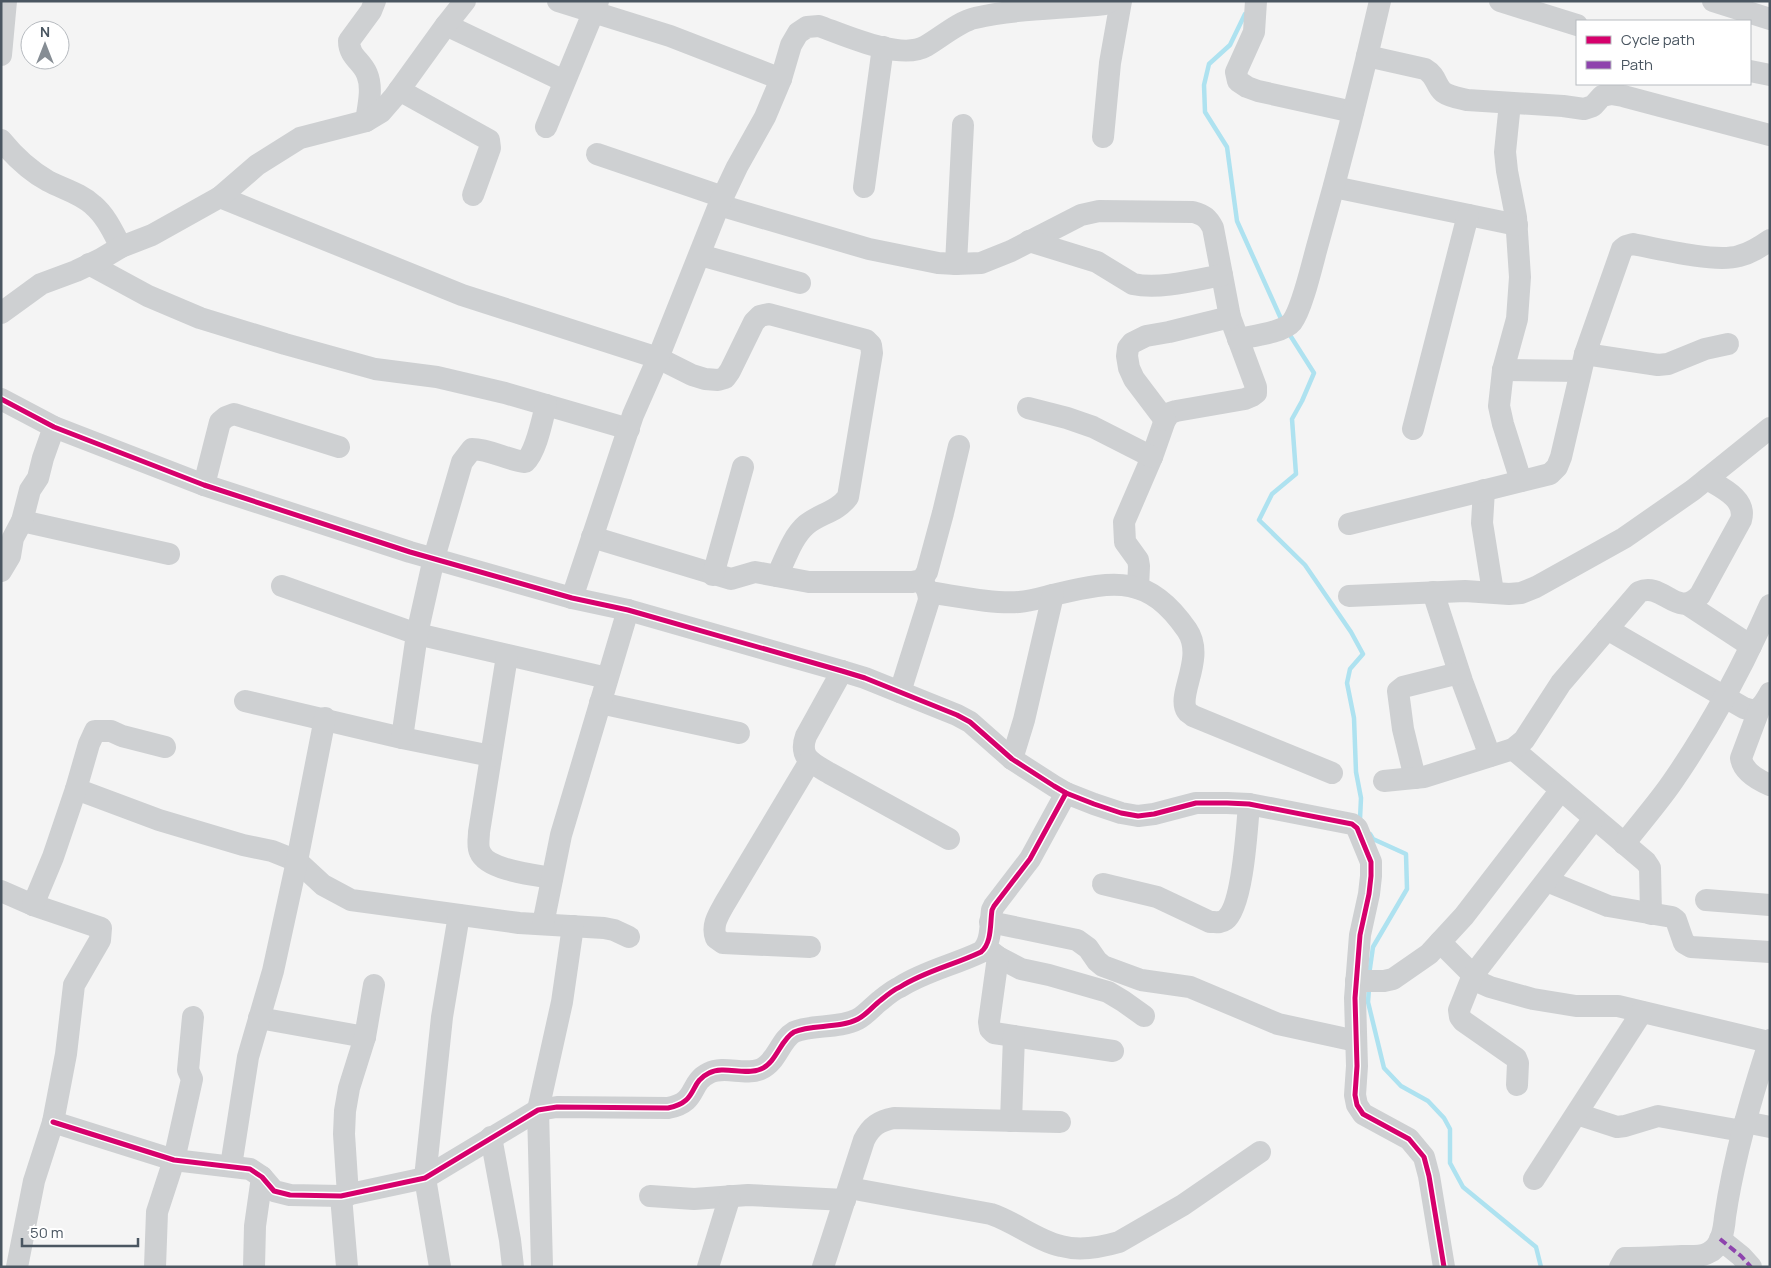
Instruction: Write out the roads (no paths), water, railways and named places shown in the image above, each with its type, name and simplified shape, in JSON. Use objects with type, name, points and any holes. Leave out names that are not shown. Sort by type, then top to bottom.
[{"type":"street","points":[[1,56],[6,1]]},
{"type":"street","points":[[366,121],[369,92],[363,68],[351,52],[349,41],[371,11],[375,1]]},
{"type":"street","points":[[4,306],[41,284],[90,264],[121,246],[152,235],[220,198],[257,165],[300,138],[366,121],[380,112],[399,90],[465,1]]},
{"type":"street","points":[[558,1],[596,6],[780,79]]},
{"type":"street","points":[[572,598],[628,430],[721,201],[737,167],[765,118],[798,33],[807,27],[819,26],[883,46],[909,51],[923,48],[971,19],[1036,5],[1086,6],[1105,4],[1111,1]]},
{"type":"street","points":[[1103,137],[1110,63],[1121,1]]},
{"type":"street","points":[[1256,1],[1254,32],[1236,72],[1238,81],[1258,91],[1353,112]]},
{"type":"street","points":[[1238,339],[1283,328],[1294,318],[1307,284],[1334,187],[1380,1]]},
{"type":"street","points":[[1500,1],[1576,25]]},
{"type":"street","points":[[1713,1],[1770,19]]},
{"type":"street","points":[[546,127],[596,6]]},
{"type":"street","points":[[446,25],[564,81]]},
{"type":"street","points":[[864,187],[883,46]]},
{"type":"street","points":[[1367,56],[1425,69],[1432,73],[1442,91],[1454,97],[1584,109],[1593,106],[1602,96],[1611,94],[1770,135]]},
{"type":"street","points":[[1751,71],[1770,75]]},
{"type":"street","points":[[399,90],[489,140],[490,148],[473,195]]},
{"type":"street","points":[[1510,102],[1505,152],[1517,225],[1520,278],[1517,318],[1504,370],[1499,406],[1521,481]]},
{"type":"street","points":[[956,264],[963,126]]},
{"type":"street","points":[[1,140],[10,151],[40,176],[81,196],[94,206],[103,216],[121,246]]},
{"type":"street","points":[[597,154],[721,201],[869,249],[938,263],[981,262],[1011,251],[1081,215],[1098,211],[1193,212],[1203,214],[1209,219],[1213,228],[1230,317],[1256,387],[1256,393],[1246,399],[1170,413],[1124,522],[1125,542],[1140,566],[1138,588]]},
{"type":"street","points":[[1334,187],[1517,225]]},
{"type":"street","points":[[220,198],[462,295],[658,358],[692,375],[705,379],[718,380],[725,378],[754,322],[760,316],[769,314],[866,340],[871,345],[872,353],[848,497],[842,505],[804,526],[777,576]]},
{"type":"street","points":[[1413,429],[1468,215]]},
{"type":"street","points":[[1349,524],[1550,474],[1557,467],[1583,362],[1622,249],[1626,246],[1633,244],[1710,257],[1730,258],[1739,257],[1754,251],[1770,240]]},
{"type":"street","points":[[1029,241],[1097,262],[1133,284],[1167,284],[1222,275]]},
{"type":"street","points":[[700,254],[800,283]]},
{"type":"street","points":[[90,264],[148,296],[200,318],[284,344],[375,369],[438,377],[628,430]]},
{"type":"street","points":[[1166,420],[1134,379],[1129,368],[1128,348],[1132,342],[1146,336],[1230,317]]},
{"type":"street","points":[[1504,370],[1583,362],[1668,364],[1704,349],[1728,344]]},
{"type":"street","points":[[1,399],[54,427],[204,485],[434,558],[572,598],[628,610],[842,671],[900,692],[970,722],[1012,759],[1066,793],[1121,813],[1138,816],[1154,814],[1196,803],[1249,804],[1352,824],[1357,828],[1371,862],[1369,894],[1360,935],[1368,981]]},
{"type":"street","points":[[402,738],[417,634],[434,558],[462,462],[472,449],[480,449],[525,462],[529,458],[534,446],[546,406]]},
{"type":"street","points":[[1028,408],[1072,419],[1093,427],[1152,457]]},
{"type":"street","points":[[204,485],[220,422],[234,414],[339,446]]},
{"type":"street","points":[[1,571],[10,556],[30,490],[38,478],[42,458],[54,427]]},
{"type":"street","points":[[1349,596],[1465,591],[1521,593],[1536,587],[1624,538],[1707,478],[1770,428]]},
{"type":"street","points":[[900,692],[927,607],[925,586],[927,572],[959,446]]},
{"type":"street","points":[[713,575],[743,467]]},
{"type":"street","points":[[1384,781],[1415,778],[1444,772],[1513,750],[1524,740],[1561,683],[1635,596],[1645,590],[1652,590],[1680,604],[1694,601],[1700,595],[1743,513],[1742,507],[1731,494],[1707,478]]},
{"type":"street","points":[[1484,490],[1482,523],[1493,592]]},
{"type":"street","points":[[22,521],[169,554]]},
{"type":"street","points":[[592,537],[731,579],[756,572],[809,582],[912,582],[999,602],[1018,602],[1101,584],[1125,585],[1138,588],[1154,594],[1173,612],[1191,636],[1194,645],[1194,658],[1185,698],[1187,711],[1193,716],[1332,774]]},
{"type":"street","points":[[282,586],[417,634],[607,678]]},
{"type":"street","points":[[1433,592],[1459,673],[1490,756]]},
{"type":"street","points":[[1012,759],[1024,720],[1054,595]]},
{"type":"street","points":[[1687,604],[1751,646]]},
{"type":"street","points":[[1624,844],[1672,782],[1724,697],[1751,646],[1770,604]]},
{"type":"street","points":[[543,924],[561,835],[628,610]]},
{"type":"street","points":[[1607,629],[1724,697],[1751,710],[1764,701]]},
{"type":"street","points":[[507,656],[479,832],[480,852],[486,861],[501,867],[552,878]]},
{"type":"street","points":[[842,671],[803,745],[804,752],[810,761],[949,839]]},
{"type":"street","points":[[1415,778],[1400,713],[1398,691],[1403,687],[1459,673]]},
{"type":"street","points":[[245,701],[325,718],[402,738],[491,756]]},
{"type":"street","points":[[1764,701],[1741,758],[1742,765],[1748,771],[1759,781],[1770,785]]},
{"type":"street","points":[[600,703],[739,733]]},
{"type":"street","points":[[231,1166],[248,1056],[273,971],[325,718]]},
{"type":"street","points":[[33,905],[76,790],[89,744],[95,731],[111,731],[122,736],[165,747]]},
{"type":"street","points":[[1513,750],[1640,857],[1650,868],[1651,914]]},
{"type":"street","points":[[810,761],[726,903],[716,921],[714,932],[716,938],[723,943],[810,947]]},
{"type":"street","points":[[76,790],[159,820],[243,845],[272,851],[297,861],[323,885],[350,900],[459,915],[604,928],[614,930],[629,937]]},
{"type":"street","points":[[1444,1267],[1429,1176],[1424,1157],[1409,1139],[1363,1114],[1357,1105],[1355,1095],[1357,1066],[1355,998],[1368,981],[1402,974],[1429,954],[1464,916],[1561,790]]},
{"type":"street","points":[[1066,793],[1030,859],[994,906],[988,942],[992,953],[990,1029],[994,1033],[1113,1051]]},
{"type":"street","points":[[1102,884],[1157,897],[1210,922],[1219,923],[1227,919],[1237,894],[1243,867],[1249,804]]},
{"type":"street","points":[[1517,1085],[1518,1063],[1516,1058],[1472,1029],[1463,1021],[1459,1010],[1473,975],[1594,819]]},
{"type":"street","points":[[1547,881],[1608,906],[1666,916],[1676,920],[1684,943],[1691,947],[1770,952]]},
{"type":"street","points":[[1,891],[33,905],[101,928],[100,940],[74,984],[66,1054],[53,1122],[34,1181],[17,1267]]},
{"type":"street","points":[[1706,900],[1770,905]]},
{"type":"street","points":[[440,1267],[425,1178],[442,1017],[459,915]]},
{"type":"street","points":[[990,922],[1077,940],[1088,948],[1103,966],[1141,980],[1190,987],[1278,1024],[1356,1040]]},
{"type":"street","points":[[542,1267],[538,1110],[562,1002],[572,926]]},
{"type":"street","points":[[1440,942],[1481,983],[1490,987],[1534,999],[1576,1006],[1618,1006],[1770,1041],[1752,1093],[1743,1127],[1720,1240],[1716,1248],[1708,1253],[1695,1256],[1625,1258],[1620,1267]]},
{"type":"street","points":[[53,1122],[174,1160],[250,1169],[262,1177],[274,1191],[290,1195],[345,1195],[425,1178],[538,1110],[557,1107],[668,1108],[681,1106],[690,1098],[703,1076],[711,1071],[762,1069],[770,1063],[786,1039],[794,1032],[848,1024],[860,1018],[882,998],[900,986],[934,970],[974,956],[992,953],[1021,969],[1108,992],[1123,1000],[1144,1016]]},
{"type":"street","points":[[347,1267],[345,1111],[349,1088],[365,1037],[374,984]]},
{"type":"street","points":[[1534,1179],[1642,1012]]},
{"type":"street","points":[[155,1267],[157,1212],[174,1160],[192,1079],[188,1070],[193,1017]]},
{"type":"street","points":[[259,1018],[365,1037]]},
{"type":"street","points":[[1011,1121],[1014,1036]]},
{"type":"street","points":[[1577,1114],[1617,1127],[1658,1116],[1743,1127],[1770,1127]]},
{"type":"street","points":[[823,1267],[864,1140],[869,1131],[882,1120],[894,1118],[1060,1122]]},
{"type":"street","points":[[491,1137],[510,1240],[513,1267]]},
{"type":"street","points":[[650,1196],[694,1199],[748,1195],[847,1194],[991,1214],[1006,1219],[1061,1246],[1090,1248],[1119,1242],[1183,1205],[1260,1152]]},
{"type":"street","points":[[254,1267],[255,1226],[262,1177]]},
{"type":"street","points":[[708,1267],[730,1196]]},
{"type":"street","points":[[1720,1240],[1741,1256],[1751,1267]]},
{"type":"waterway","points":[[1245,14],[1230,45],[1209,64],[1204,85],[1205,112],[1227,147],[1237,221],[1282,321]]},
{"type":"waterway","points":[[1288,332],[1314,373],[1292,419],[1296,474],[1272,494],[1259,520],[1305,565],[1351,632],[1363,654],[1350,669],[1347,683],[1354,718],[1356,772],[1361,798],[1360,819],[1362,821]]},
{"type":"waterway","points":[[1369,975],[1373,947],[1407,889],[1406,854],[1373,839],[1370,834]]},
{"type":"waterway","points":[[1369,988],[1368,1002],[1384,1068],[1401,1086],[1428,1101],[1444,1118],[1450,1129],[1450,1163],[1463,1187],[1536,1247],[1541,1267]]}]
